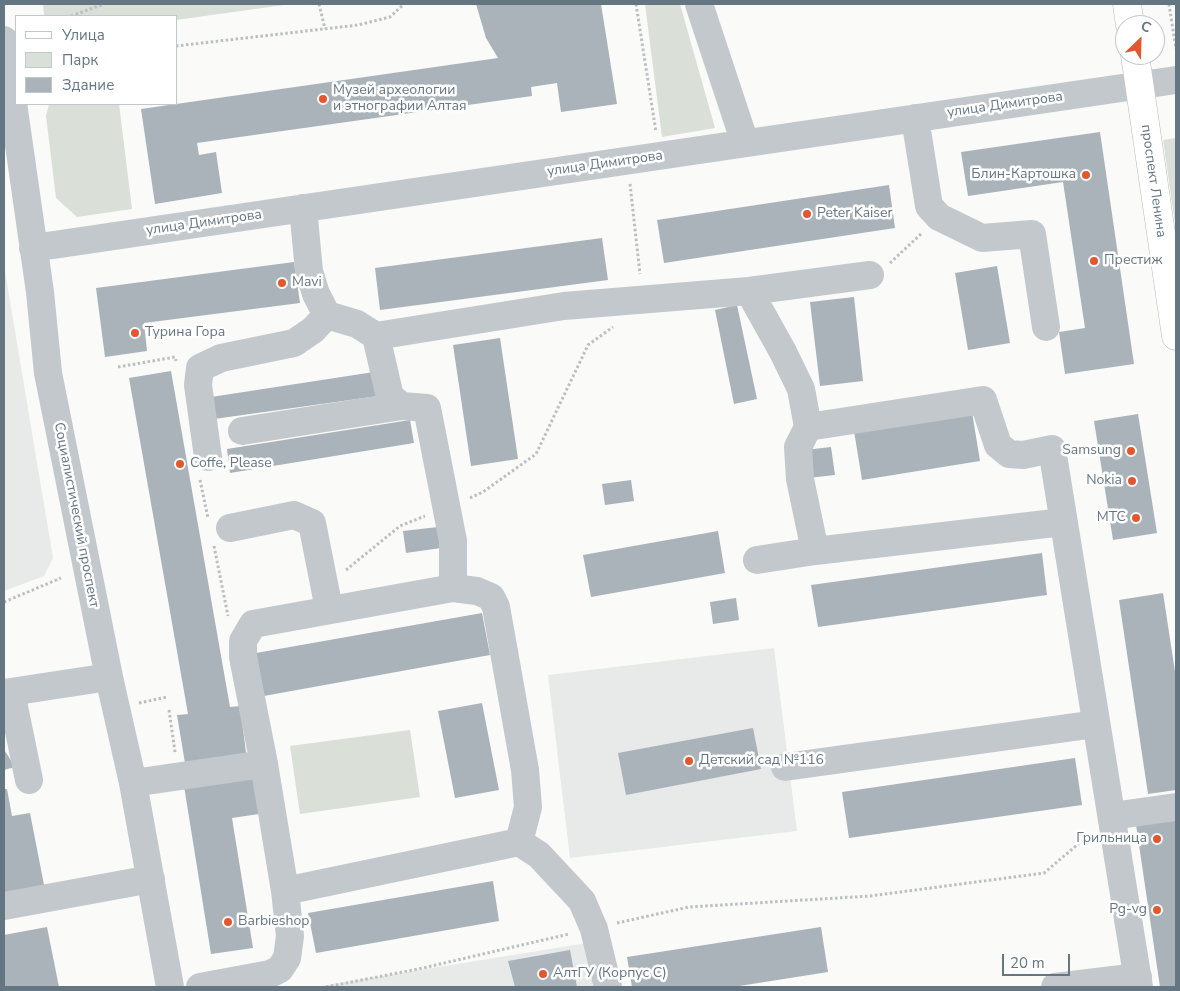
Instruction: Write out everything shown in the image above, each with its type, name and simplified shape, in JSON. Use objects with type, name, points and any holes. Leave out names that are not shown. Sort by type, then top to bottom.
[{"type":"main road","name":"проспект Ленина","points":[[1136,65],[1176,336]]},
{"type":"street","points":[[699,4],[745,143]]},
{"type":"street","name":"Социалистический проспект","points":[[4,40],[40,292],[48,373],[109,676],[133,783],[170,987]]},
{"type":"street","name":"улица Димитрова","points":[[33,248],[1176,80]]},
{"type":"street","points":[[915,118],[929,206],[939,218],[982,238],[1032,234],[1046,327]]},
{"type":"street","points":[[303,208],[309,271],[316,294],[327,315],[357,324],[376,336],[564,306],[749,291],[870,275]]},
{"type":"street","points":[[749,291],[801,389],[808,427],[798,447],[800,479],[815,551]]},
{"type":"street","points":[[208,457],[198,385],[200,368],[221,358],[294,343],[313,330],[327,315]]},
{"type":"street","points":[[376,336],[390,397],[402,406]]},
{"type":"street","points":[[808,427],[982,400],[998,445],[1009,454],[1023,455],[1052,449],[1138,982],[1055,987]]},
{"type":"street","points":[[242,431],[402,406],[427,408],[453,541],[453,588]]},
{"type":"street","points":[[230,528],[294,515],[312,524],[327,598]]},
{"type":"street","points":[[758,560],[815,551],[1063,522]]},
{"type":"street","points":[[200,987],[270,974],[280,969],[287,958],[290,936],[285,891],[264,764],[242,657],[243,641],[253,624],[327,598],[453,588],[477,591],[491,598],[496,607],[525,770],[528,807],[519,842]]},
{"type":"street","points":[[29,780],[8,693],[109,676]]},
{"type":"street","points":[[785,767],[1096,724]]},
{"type":"street","points":[[133,783],[264,764]]},
{"type":"street","points":[[1112,816],[1176,807]]},
{"type":"street","points":[[285,891],[519,842],[539,855],[560,875],[582,901],[594,929],[608,987]]},
{"type":"street","points":[[4,906],[151,880]]},
{"type":"path","points":[[74,15],[104,4]]},
{"type":"path","points":[[318,4],[325,29]]},
{"type":"path","points":[[178,46],[358,25],[390,17],[404,4]]},
{"type":"path","points":[[636,4],[656,137]]},
{"type":"path","points":[[1170,4],[1176,49]]},
{"type":"path","points":[[327,598],[400,526],[484,492],[536,454],[588,345],[644,306],[627,160]]},
{"type":"path","points":[[870,275],[886,266],[939,218]]},
{"type":"path","points":[[217,562],[230,625]]},
{"type":"path","points":[[4,602],[61,578]]},
{"type":"path","points":[[170,710],[175,754]]},
{"type":"path","points":[[326,987],[423,968],[688,907],[870,896],[1044,873],[1112,816]]},
{"type":"shaded area","points":[[4,265],[53,558],[44,576],[4,591]]},
{"type":"shaded area","points":[[774,648],[797,831],[570,858],[548,675]]},
{"type":"shaded area","points":[[587,943],[598,987],[315,987]]},
{"type":"green space","points":[[43,4],[291,4],[178,20],[178,15],[44,15]]},
{"type":"green space","points":[[645,4],[680,4],[715,128],[662,137]]},
{"type":"green space","points":[[49,105],[119,105],[132,209],[77,217],[56,198],[46,116]]},
{"type":"green space","points":[[1176,138],[1176,230],[1163,140]]},
{"type":"green space","points":[[410,730],[420,797],[300,814],[290,746]]},
{"type":"building","points":[[476,4],[601,4],[617,104],[561,112],[557,83],[531,87],[532,96],[197,143],[199,155],[216,152],[222,193],[155,204],[141,109],[498,58],[486,38]]},
{"type":"building","points":[[1100,132],[1134,364],[1065,374],[1059,332],[1085,328],[1063,182],[968,196],[961,152]]},
{"type":"building","points":[[889,185],[895,228],[664,263],[657,220]]},
{"type":"building","points":[[602,238],[608,280],[380,310],[375,268]]},
{"type":"building","points":[[294,262],[300,303],[144,323],[147,351],[105,357],[96,288]]},
{"type":"building","points":[[997,266],[1010,343],[968,350],[955,273]]},
{"type":"building","points":[[854,297],[863,381],[820,386],[810,302]]},
{"type":"building","points":[[737,305],[757,399],[734,404],[715,310]]},
{"type":"building","points":[[500,338],[518,459],[471,466],[453,345]]},
{"type":"building","points":[[171,371],[230,707],[240,706],[247,760],[186,769],[177,715],[188,714],[129,378]]},
{"type":"building","points":[[374,372],[379,396],[214,419],[211,397]]},
{"type":"building","points":[[972,412],[980,461],[862,480],[854,431]]},
{"type":"building","points":[[1138,414],[1157,533],[1113,540],[1094,421]]},
{"type":"building","points":[[410,420],[414,443],[230,473],[227,449]]},
{"type":"building","points":[[831,447],[835,475],[808,478],[805,450]]},
{"type":"building","points":[[631,480],[634,501],[605,505],[602,484]]},
{"type":"building","points":[[438,527],[441,548],[406,553],[403,531]]},
{"type":"building","points":[[718,531],[725,573],[591,597],[583,555]]},
{"type":"building","points":[[1042,553],[1047,595],[818,627],[811,585]]},
{"type":"building","points":[[1163,593],[1176,678],[1176,790],[1148,794],[1119,600]]},
{"type":"building","points":[[736,598],[739,620],[713,624],[710,602]]},
{"type":"building","points":[[482,613],[490,655],[264,696],[256,653]]},
{"type":"building","points":[[482,703],[499,790],[455,798],[438,711]]},
{"type":"building","name":"Детский сад №116","points":[[753,728],[761,769],[626,795],[618,753]]},
{"type":"building","points":[[4,750],[7,754],[15,767],[4,770]]},
{"type":"building","points":[[1075,758],[1082,805],[849,838],[842,792]]},
{"type":"building","points":[[253,775],[259,814],[232,818],[253,948],[211,954],[184,786]]},
{"type":"building","points":[[4,789],[7,789],[12,816],[30,813],[45,890],[4,898]]},
{"type":"building","points":[[1176,812],[1176,987],[1160,987],[1135,818]]},
{"type":"building","points":[[493,881],[499,921],[316,953],[308,913]]},
{"type":"building","points":[[47,927],[59,987],[4,987],[4,935]]},
{"type":"building","points":[[821,927],[828,972],[733,987],[632,987],[627,957]]},
{"type":"building","name":"АлтГУ (Корпус С)","points":[[570,950],[577,987],[515,987],[508,961]]},
{"type":"place","name":"Музей археологии и этнографии Алтая","points":[[323,99]]},
{"type":"place","name":"Блин-Картошка","points":[[1086,175]]},
{"type":"place","name":"Peter Kaiser","points":[[807,214]]},
{"type":"place","name":"Престиж","points":[[1094,261]]},
{"type":"place","name":"Mavi","points":[[282,283]]},
{"type":"place","name":"Турина Гора","points":[[135,333]]},
{"type":"place","name":"Samsung","points":[[1131,451]]},
{"type":"place","name":"Coffe, Please","points":[[180,464]]},
{"type":"place","name":"Nokia","points":[[1132,481]]},
{"type":"place","name":"МТС","points":[[1136,518]]},
{"type":"place","name":"Детский сад №116","points":[[689,761]]},
{"type":"place","name":"Грильница","points":[[1157,839]]},
{"type":"place","name":"Pg-vg","points":[[1157,910]]},
{"type":"place","name":"Barbieshop","points":[[228,922]]},
{"type":"place","name":"АлтГУ (Корпус С)","points":[[543,974]]}]
